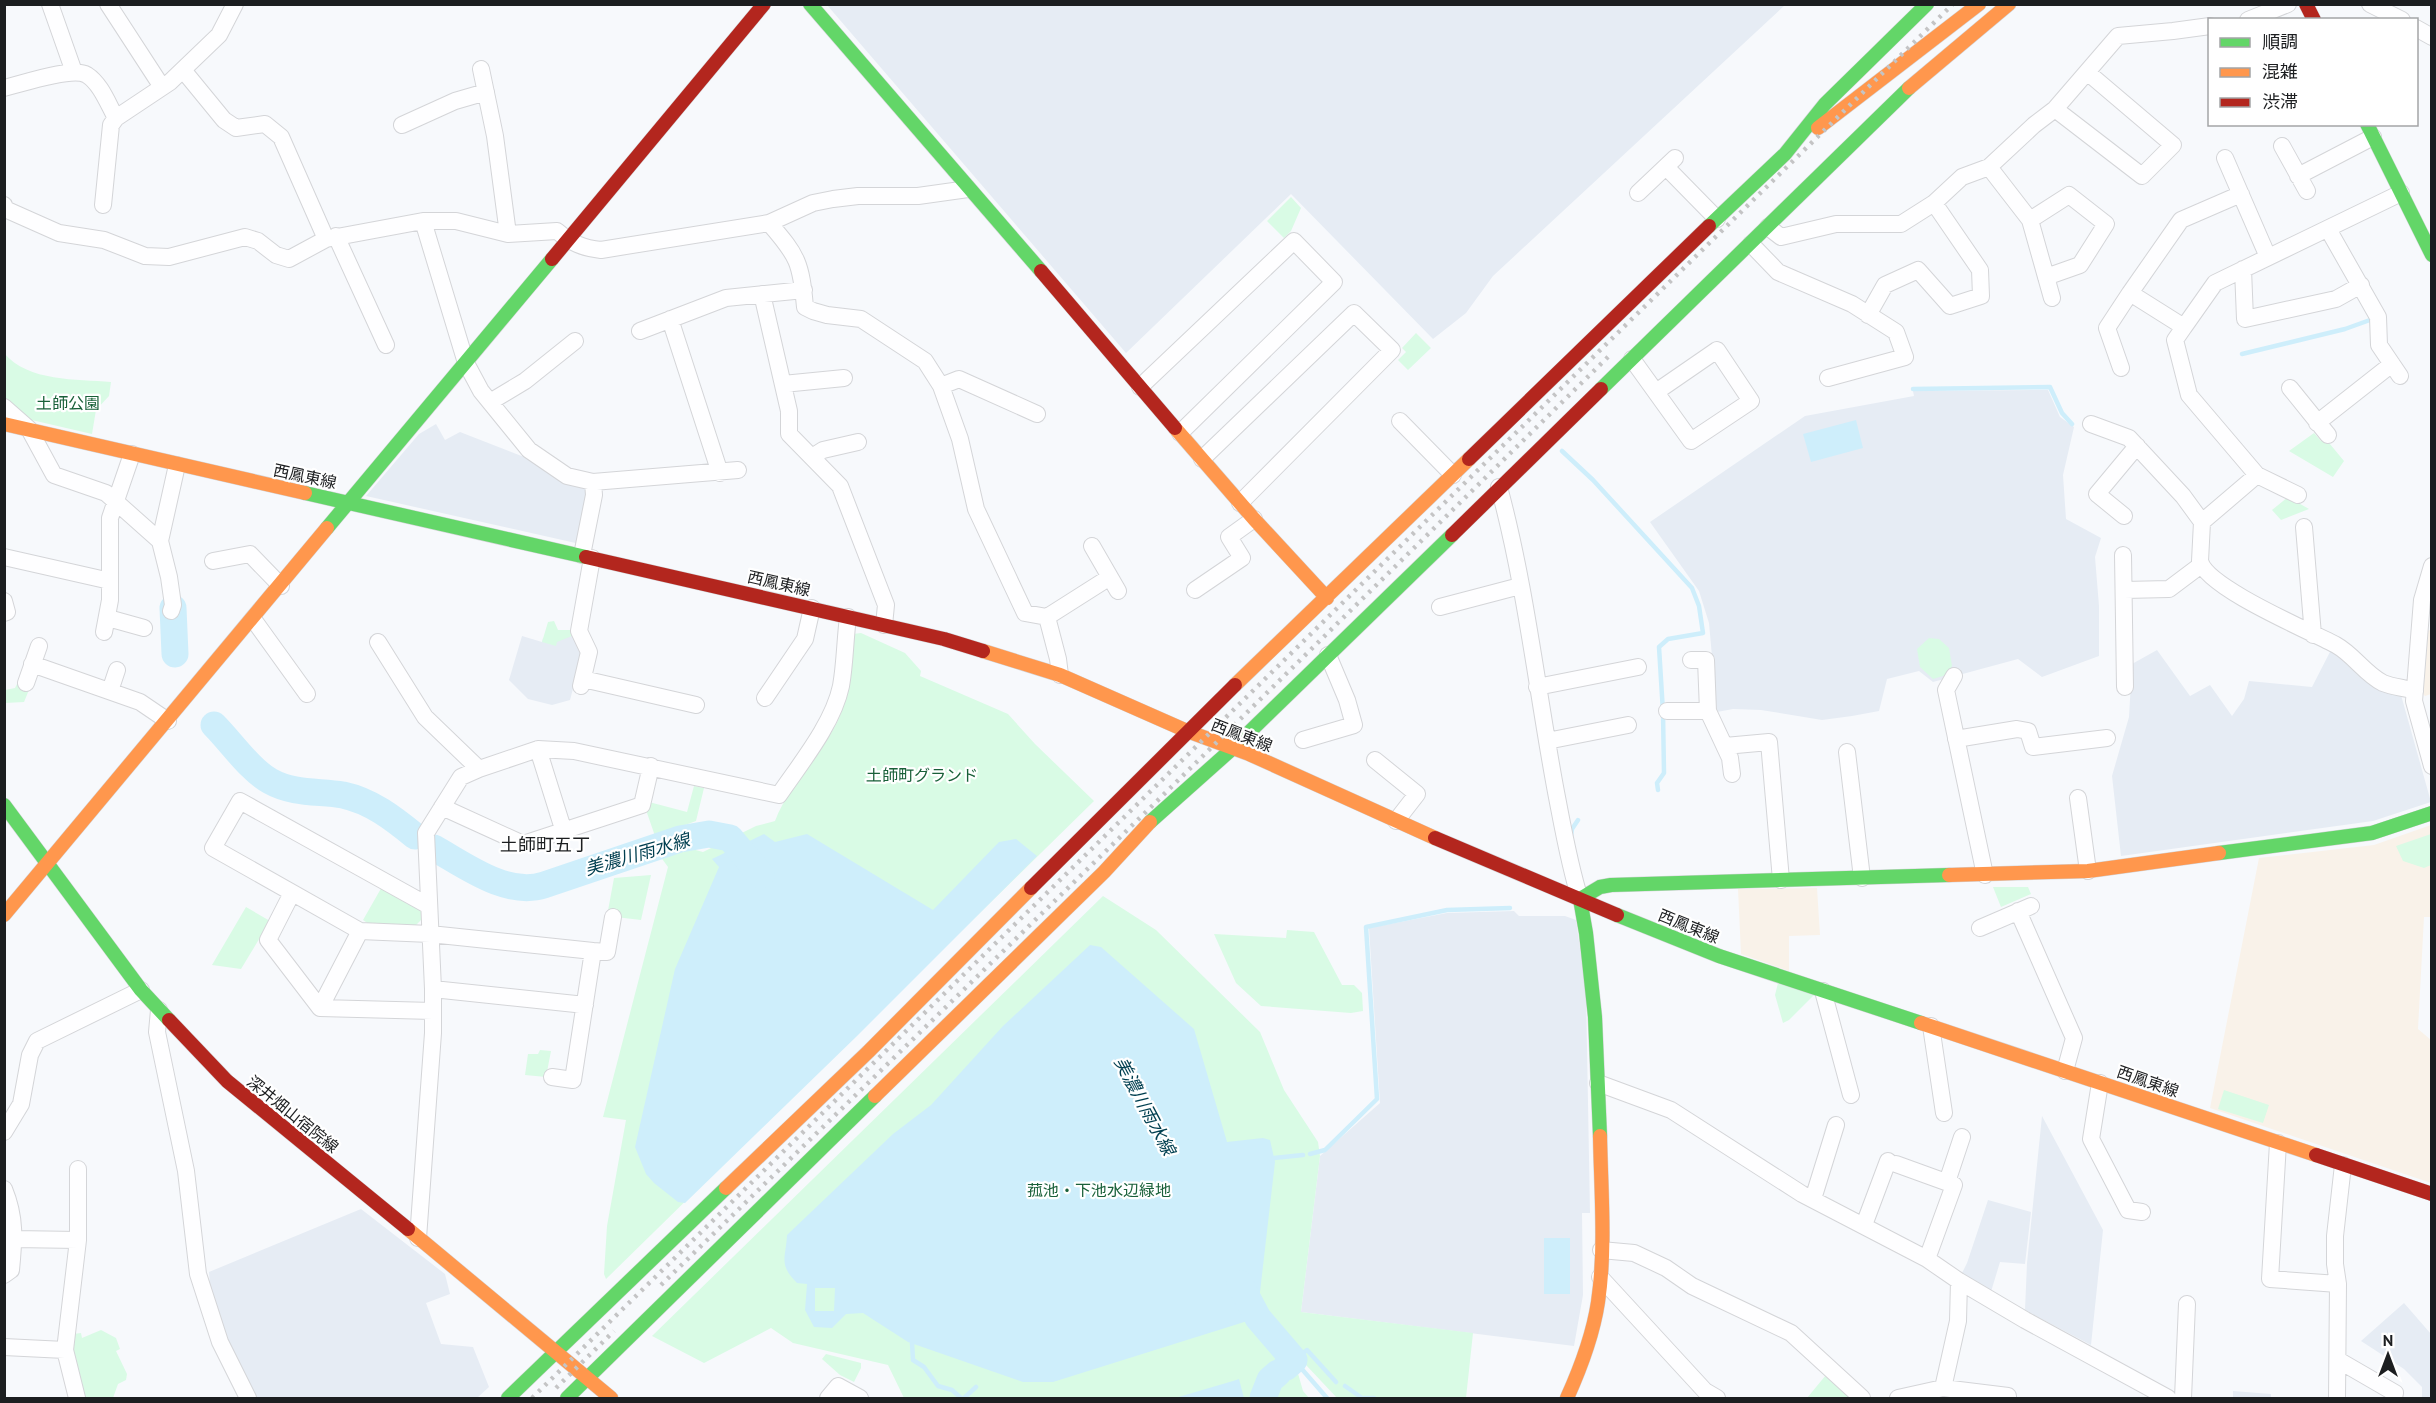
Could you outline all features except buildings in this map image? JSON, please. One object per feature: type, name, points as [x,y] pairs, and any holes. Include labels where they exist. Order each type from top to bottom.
[{"type":"main road","points":[[4,915],[281,586],[764,4]]},
{"type":"main road","points":[[810,4],[1240,503],[1327,598]]},
{"type":"main road","points":[[1785,154],[1825,104],[1927,4]]},
{"type":"main road","points":[[508,1398],[868,1052],[1187,731],[1785,154],[1978,4]]},
{"type":"main road","points":[[567,1398],[1087,888],[1146,826],[1233,748],[1906,91],[2009,4]]},
{"type":"main road","points":[[2306,4],[2313,18]]},
{"type":"main road","points":[[2370,131],[2432,255]]},
{"type":"main road","name":"西鳳東線","points":[[4,424],[944,639],[1060,675],[1187,731],[1233,748],[1396,821],[1719,956],[2432,1194]]},
{"type":"main road","name":"深井畑山宿院線","points":[[4,804],[141,990],[227,1081],[611,1398]]},
{"type":"main road","points":[[1567,1398],[1584,1361],[1598,1302],[1601,1250],[1594,1001],[1580,899],[1600,887],[1611,885],[2088,871],[2372,833],[2432,813]]},
{"type":"street","points":[[50,4],[74,72]]},
{"type":"street","points":[[108,4],[162,87]]},
{"type":"street","points":[[103,205],[111,124],[116,118],[183,70],[219,35],[235,4]]},
{"type":"street","points":[[2252,18],[2288,4]]},
{"type":"street","points":[[2370,4],[2398,18]]},
{"type":"street","points":[[1768,227],[1780,237],[1836,224],[1901,224],[1934,203],[1962,177],[1989,167],[2034,125],[2055,109],[2118,36],[2208,26]]},
{"type":"street","points":[[2418,29],[2432,37]]},
{"type":"street","points":[[481,69],[495,136],[508,234]]},
{"type":"street","points":[[183,70],[224,120],[236,128],[265,124],[281,137],[386,345]]},
{"type":"street","points":[[4,88],[74,72],[86,74],[97,84],[116,118]]},
{"type":"street","points":[[2055,109],[2142,176],[2173,145],[2086,72]]},
{"type":"street","points":[[402,125],[455,101],[486,92]]},
{"type":"street","points":[[2298,176],[2370,131]]},
{"type":"street","points":[[2282,146],[2307,191]]},
{"type":"street","points":[[2225,158],[2268,257]]},
{"type":"street","points":[[1638,193],[1671,162],[1717,219]]},
{"type":"street","points":[[1989,167],[2030,220],[2052,298]]},
{"type":"street","points":[[4,205],[5,209],[47,229],[104,240],[145,256],[169,256],[245,237],[258,241],[276,255],[289,259],[331,238],[423,221],[456,221],[508,234],[557,231],[568,241],[583,248],[601,250],[769,223],[813,203],[833,199],[858,196],[918,195],[968,189]]},
{"type":"street","points":[[2298,495],[2257,475],[2189,395],[2175,340],[2215,283],[2401,193]]},
{"type":"street","points":[[2121,368],[2107,328],[2130,293],[2181,220],[2241,194]]},
{"type":"street","points":[[2030,220],[2069,195],[2106,224],[2080,265],[2046,277]]},
{"type":"street","points":[[1868,315],[1885,285],[1918,270],[1950,306],[1981,296],[1980,270],[1934,203]]},
{"type":"street","points":[[423,221],[466,363],[481,391],[529,450],[567,476],[593,482],[738,470]]},
{"type":"street","points":[[769,223],[794,251],[804,290],[805,307],[820,313],[861,319],[925,362],[941,386],[960,439],[976,509],[1025,613],[1047,617],[1114,584],[1092,546]]},
{"type":"street","points":[[2290,388],[2323,429],[2396,370],[2379,345],[2378,317],[2328,229]]},
{"type":"street","points":[[1140,387],[1294,241],[1334,282],[1180,433]]},
{"type":"street","points":[[1751,244],[1778,272],[1852,304],[1896,332],[1905,357],[1828,378]]},
{"type":"street","points":[[2243,269],[2245,319],[2336,299],[2361,285]]},
{"type":"street","points":[[640,331],[726,298],[804,290]]},
{"type":"street","points":[[2130,293],[2184,327]]},
{"type":"street","points":[[762,294],[789,411],[789,434],[840,486],[886,605],[884,625]]},
{"type":"street","points":[[1202,459],[1354,313],[1392,351],[1240,503]]},
{"type":"street","points":[[670,319],[720,473]]},
{"type":"street","points":[[490,402],[525,381],[576,341]]},
{"type":"street","points":[[1632,359],[1691,441],[1751,400],[1718,351],[1656,392]]},
{"type":"street","points":[[783,384],[844,378]]},
{"type":"street","points":[[941,386],[959,379],[1037,414]]},
{"type":"street","points":[[4,407],[29,429],[54,475],[100,490],[116,501],[160,541]]},
{"type":"street","points":[[1400,421],[1453,475]]},
{"type":"street","points":[[2091,424],[2129,438],[2183,496],[2202,522],[2201,565]]},
{"type":"street","points":[[812,457],[823,450],[858,442]]},
{"type":"street","points":[[2124,516],[2097,494],[2137,446]]},
{"type":"street","points":[[132,454],[110,518],[110,581],[106,625],[144,628]]},
{"type":"street","points":[[171,611],[173,605],[169,577],[160,541],[177,465]]},
{"type":"street","points":[[2202,522],[2257,475]]},
{"type":"street","points":[[593,482],[594,495],[579,631],[589,652],[582,683],[696,705]]},
{"type":"street","points":[[1499,487],[1511,531],[1546,741],[1573,876],[1580,899]]},
{"type":"street","points":[[1195,590],[1242,558],[1229,537],[1254,519]]},
{"type":"street","points":[[2304,527],[2313,635]]},
{"type":"street","points":[[213,561],[250,554],[281,586]]},
{"type":"street","points":[[2123,555],[2125,687]]},
{"type":"street","points":[[4,557],[110,581]]},
{"type":"street","points":[[2124,590],[2169,590],[2201,565]]},
{"type":"street","points":[[2201,565],[2230,589],[2350,653],[2369,673],[2384,683],[2432,706]]},
{"type":"street","points":[[2432,566],[2422,600],[2415,696],[2432,766]]},
{"type":"street","points":[[1440,607],[1520,586]]},
{"type":"street","points":[[4,601],[7,612],[4,613]]},
{"type":"street","points":[[765,698],[805,639],[812,608]]},
{"type":"street","points":[[418,1238],[434,1011],[426,833],[461,777],[538,749],[574,751],[778,795],[807,755],[833,711],[840,687],[848,617]]},
{"type":"street","points":[[1047,617],[1060,675]]},
{"type":"street","points":[[253,619],[307,694]]},
{"type":"street","points":[[378,642],[425,717],[479,769]]},
{"type":"street","points":[[26,683],[39,646]]},
{"type":"street","points":[[1303,740],[1354,725],[1347,700],[1328,655]]},
{"type":"street","points":[[1691,660],[1706,660],[1708,711],[1730,758],[1732,774]]},
{"type":"street","points":[[32,664],[140,702],[168,721]]},
{"type":"street","points":[[1537,687],[1638,667]]},
{"type":"street","points":[[110,691],[117,670]]},
{"type":"street","points":[[1954,676],[1946,690],[1985,875]]},
{"type":"street","points":[[1667,711],[1708,711]]},
{"type":"street","points":[[1546,741],[1628,725]]},
{"type":"street","points":[[1956,739],[2018,729],[2028,731],[2033,747],[2107,738]]},
{"type":"street","points":[[1725,746],[1769,742],[1781,880]]},
{"type":"street","points":[[538,749],[564,832]]},
{"type":"street","points":[[1847,752],[1862,878]]},
{"type":"street","points":[[1375,760],[1417,794],[1396,821]]},
{"type":"street","points":[[442,807],[523,844],[642,806],[651,766]]},
{"type":"street","points":[[2078,798],[2088,871]]},
{"type":"street","points":[[429,906],[240,801],[213,848],[360,931],[430,934],[607,952],[613,916]]},
{"type":"street","points":[[292,893],[268,940],[320,1008]]},
{"type":"street","points":[[1980,928],[2025,908],[2074,1038],[2065,1071]]},
{"type":"street","points":[[320,1008],[360,931]]},
{"type":"street","points":[[552,1077],[573,1080],[593,951]]},
{"type":"street","points":[[434,989],[585,1005]]},
{"type":"street","points":[[4,1132],[21,1104],[30,1055],[37,1041],[141,990]]},
{"type":"street","points":[[1823,991],[1851,1095]]},
{"type":"street","points":[[320,1008],[434,1011]]},
{"type":"street","points":[[159,1011],[157,1032],[186,1171],[198,1274],[220,1342],[248,1398]]},
{"type":"street","points":[[1931,1026],[1944,1113]]},
{"type":"street","points":[[1598,1083],[1671,1110],[1813,1199],[1927,1259],[1959,1281],[2168,1398]]},
{"type":"street","points":[[2100,1083],[2091,1139],[2128,1210],[2142,1212]]},
{"type":"street","points":[[1813,1199],[1836,1125]]},
{"type":"street","points":[[1947,1182],[1962,1137]]},
{"type":"street","points":[[2278,1143],[2270,1279],[2338,1284]]},
{"type":"street","points":[[1864,1225],[1892,1163],[1954,1185],[1927,1259]]},
{"type":"street","points":[[2337,1398],[2338,1284],[2335,1236],[2343,1165]]},
{"type":"street","points":[[77,1398],[65,1350],[78,1240],[78,1169]]},
{"type":"street","points":[[4,1189],[12,1208],[14,1239],[11,1270],[4,1275]]},
{"type":"street","points":[[14,1239],[78,1240]]},
{"type":"street","points":[[1601,1250],[1634,1253],[1666,1268],[1692,1286],[1791,1333],[1862,1398]]},
{"type":"street","points":[[1600,1277],[1705,1391],[1717,1398]]},
{"type":"street","points":[[1943,1388],[1958,1321],[1959,1281]]},
{"type":"street","points":[[2182,1313],[2182,1398]]},
{"type":"street","points":[[4,1347],[65,1350]]},
{"type":"street","points":[[2338,1360],[2395,1393],[2394,1398]]},
{"type":"street","points":[[828,1398],[838,1386],[860,1398]]},
{"type":"street","points":[[1898,1398],[1943,1388],[2008,1396],[2007,1398]]},
{"type":"shaded area","points":[[827,5],[1785,5],[1493,276],[1466,313],[1433,339],[1291,194],[1126,353]]},
{"type":"shaded area","points":[[2048,390],[2060,417],[2074,427],[2063,475],[2066,519],[2101,538],[2095,557],[2099,606],[2099,656],[2042,677],[2018,659],[1933,682],[1919,671],[1887,679],[1879,711],[1852,716],[1822,720],[1761,710],[1733,709],[1717,712],[1709,623],[1699,591],[1650,522],[1805,416],[1914,396],[1913,391]]},
{"type":"shaded area","points":[[436,424],[445,440],[460,432],[537,462],[589,487],[580,544],[366,496],[419,434]]},
{"type":"shaded area","points":[[2431,630],[2431,694],[2425,696],[2423,694],[2426,631]]},
{"type":"shaded area","points":[[522,636],[542,642],[543,638],[572,636],[583,651],[570,700],[552,705],[528,699],[509,680]]},
{"type":"shaded area","points":[[2332,648],[2401,695],[2431,802],[2373,821],[2121,856],[2112,776],[2129,717],[2132,664],[2157,650],[2190,696],[2210,685],[2232,716],[2244,699],[2249,681],[2312,687]]},
{"type":"shaded area","points":[[2431,825],[2431,917],[2424,917],[2418,1029],[2431,1040],[2431,1183],[2210,1108],[2259,858],[2374,845]]},
{"type":"shaded area","points":[[1817,888],[1820,935],[1789,936],[1789,971],[1741,954],[1738,889]]},
{"type":"shaded area","points":[[1514,911],[1519,916],[1565,916],[1576,920],[1586,992],[1590,1213],[1582,1213],[1583,1295],[1574,1346],[1301,1312],[1320,1156],[1380,1103],[1369,928],[1447,913]]},
{"type":"shaded area","points":[[2042,1116],[2103,1230],[2091,1345],[2025,1310],[2027,1263]]},
{"type":"shaded area","points":[[1988,1200],[2031,1212],[2025,1264],[2000,1262],[1990,1295],[1961,1275]]},
{"type":"shaded area","points":[[361,1209],[445,1274],[450,1294],[426,1303],[441,1344],[473,1347],[489,1387],[477,1398],[257,1398],[224,1332],[210,1286],[209,1272]]},
{"type":"shaded area","points":[[2404,1303],[2431,1334],[2431,1398],[2422,1398],[2422,1387],[2404,1369],[2361,1341]]},
{"type":"shaded area","points":[[2233,1391],[2271,1394],[2271,1398],[2233,1398]]},
{"type":"green space","points":[[1291,197],[1301,208],[1291,231],[1284,238],[1267,221]]},
{"type":"green space","points":[[1416,333],[1431,348],[1408,370],[1398,360],[1406,352],[1402,348]]},
{"type":"green space","name":"土師公園","points":[[4,353],[14,362],[39,374],[111,382],[109,396],[96,410],[92,434],[23,418],[5,402]]},
{"type":"green space","points":[[2314,433],[2321,441],[2325,438],[2344,461],[2333,477],[2289,451]]},
{"type":"green space","points":[[2288,497],[2309,509],[2281,520],[2272,510]]},
{"type":"green space","points":[[554,621],[558,630],[571,630],[572,636],[557,642],[556,646],[542,642],[548,622]]},
{"type":"green space","name":"土師町グランド","points":[[861,633],[905,653],[921,671],[920,676],[1008,714],[1035,744],[1094,801],[606,1279],[604,1274],[607,1226],[626,1120],[603,1117],[668,867],[660,856],[692,849],[703,852],[756,826],[775,821],[787,796],[827,740],[840,717],[849,682],[853,634]]},
{"type":"green space","points":[[1929,638],[1939,639],[1949,648],[1952,666],[1946,675],[1933,679],[1920,667],[1917,649]]},
{"type":"green space","points":[[19,680],[31,685],[24,702],[5,703],[5,690],[15,688]]},
{"type":"green space","points":[[694,786],[704,788],[696,821],[655,836],[646,810],[649,802],[687,812]]},
{"type":"green space","points":[[2431,834],[2431,865],[2424,868],[2403,861],[2396,846]]},
{"type":"green space","points":[[651,875],[641,920],[607,916],[614,878]]},
{"type":"green space","points":[[383,885],[421,906],[421,920],[416,925],[372,926],[363,920]]},
{"type":"green space","points":[[1993,887],[2028,887],[2031,894],[2001,907]]},
{"type":"green space","name":"菰池・下池水辺緑地","points":[[1103,896],[1156,930],[1260,1032],[1284,1090],[1318,1142],[1320,1156],[1301,1312],[1473,1333],[1466,1398],[1337,1398],[1291,1349],[1303,1391],[1309,1398],[904,1398],[888,1365],[793,1343],[771,1328],[704,1363],[652,1336]]},
{"type":"green space","points":[[246,907],[270,921],[241,969],[212,965]]},
{"type":"green space","points":[[1287,930],[1314,932],[1342,985],[1354,985],[1362,993],[1363,1011],[1351,1013],[1261,1006],[1236,983],[1214,934],[1286,938]]},
{"type":"green space","points":[[1778,983],[1814,995],[1783,1023],[1775,995]]},
{"type":"green space","points":[[540,1050],[551,1051],[546,1077],[525,1075],[528,1054],[538,1054]]},
{"type":"green space","points":[[2224,1090],[2269,1105],[2263,1123],[2218,1109]]},
{"type":"green space","points":[[101,1330],[116,1338],[120,1349],[116,1351],[127,1374],[126,1380],[118,1384],[113,1398],[84,1398],[71,1354],[73,1334],[81,1333],[82,1338]]},
{"type":"green space","points":[[826,1354],[861,1363],[854,1382],[840,1375],[822,1359]]},
{"type":"green space","points":[[1826,1375],[1852,1398],[1807,1398]]},
{"type":"water","points":[[1856,420],[1863,448],[1811,462],[1803,434]]},
{"type":"water","points":[[764,834],[775,842],[807,834],[933,910],[999,842],[1016,839],[1037,856],[857,1036],[685,1203],[678,1202],[646,1174],[635,1147],[675,969],[719,867],[712,859]]},
{"type":"water","name":"菰池・下池水辺緑地","points":[[1090,945],[1101,947],[1194,1029],[1227,1142],[1263,1138],[1270,1140],[1275,1162],[1257,1318],[1053,1382],[1023,1382],[908,1342],[863,1313],[846,1314],[832,1328],[814,1327],[805,1310],[807,1284],[797,1283],[785,1266],[787,1235],[893,1134],[931,1105],[1003,1026]],"holes":[[[815,1288],[835,1288],[834,1311],[815,1311]]]},
{"type":"water","points":[[1544,1238],[1570,1238],[1570,1294],[1544,1294]]},
{"type":"water","points":[[1239,1379],[1244,1398],[1175,1398],[1233,1381]]},
{"type":"waterway","points":[[2242,354],[2345,329],[2370,320]]},
{"type":"waterway","points":[[1913,389],[2050,387],[2062,413],[2072,424]]},
{"type":"waterway","points":[[1562,451],[1593,480],[1692,588],[1699,606],[1703,633],[1668,639],[1659,647],[1664,773],[1657,783],[1658,790]]},
{"type":"waterway","name":"美濃川雨水線","points":[[173,608],[175,654]]},
{"type":"waterway","name":"美濃川雨水線","points":[[214,725],[248,763],[270,781],[288,788],[343,795],[363,801],[390,817],[415,836]]},
{"type":"waterway","points":[[1571,836],[1572,829],[1578,820]]},
{"type":"waterway","name":"美濃川雨水線","points":[[434,848],[487,878],[516,887],[530,888],[680,839],[709,834],[730,838],[761,875]]},
{"type":"waterway","points":[[1310,1154],[1325,1150],[1377,1099],[1366,927],[1447,910],[1510,908]]},
{"type":"waterway","points":[[1274,1158],[1303,1155]]},
{"type":"waterway","name":"美濃川雨水線","points":[[1240,1284],[1258,1318],[1294,1360],[1286,1367]]},
{"type":"waterway","points":[[912,1343],[913,1360],[924,1367],[938,1386],[952,1390],[961,1398]]},
{"type":"waterway","points":[[1327,1398],[1294,1360],[1307,1350],[1336,1382]]},
{"type":"waterway","name":"美濃川雨水線","points":[[1263,1398],[1270,1380],[1278,1373]]},
{"type":"waterway","points":[[1345,1386],[1362,1398]]},
{"type":"waterway","points":[[964,1398],[976,1387]]},
{"type":"waterway","points":[[1364,1398],[1374,1398]]},
{"type":"railway","points":[[532,1398],[1953,4]]},
{"type":"railway","points":[[661,1285],[1612,353]]},
{"type":"railway","points":[[556,1388],[614,1331]]},
{"type":"traffic: fast","points":[[810,4],[1041,271]]},
{"type":"traffic: fast","points":[[1709,226],[1785,154],[1825,104],[1927,4]]},
{"type":"traffic: fast","points":[[1601,389],[1909,88]]},
{"type":"traffic: fast","points":[[2368,126],[2432,255]]},
{"type":"traffic: fast","points":[[327,528],[552,259]]},
{"type":"traffic: fast","points":[[305,493],[586,557]]},
{"type":"traffic: fast","points":[[1150,822],[1233,748],[1452,535]]},
{"type":"traffic: fast","points":[[4,805],[141,990],[169,1020]]},
{"type":"traffic: fast","points":[[2219,853],[2372,833],[2432,813]]},
{"type":"traffic: fast","points":[[1600,1136],[1595,1017],[1580,899],[1600,887],[1611,885],[1949,875]]},
{"type":"traffic: fast","points":[[1617,915],[1719,956],[1921,1023]]},
{"type":"traffic: fast","points":[[567,1398],[875,1096]]},
{"type":"traffic: fast","points":[[508,1398],[726,1188]]},
{"type":"traffic: slow","points":[[1818,128],[1979,4]]},
{"type":"traffic: slow","points":[[1909,88],[2009,4]]},
{"type":"traffic: slow","points":[[4,424],[305,493]]},
{"type":"traffic: slow","points":[[1175,428],[1327,598]]},
{"type":"traffic: slow","points":[[1235,685],[1469,459]]},
{"type":"traffic: slow","points":[[4,915],[327,528]]},
{"type":"traffic: slow","points":[[983,651],[1060,675],[1187,731],[1249,754],[1435,838]]},
{"type":"traffic: slow","points":[[875,1096],[1104,872],[1150,822]]},
{"type":"traffic: slow","points":[[1949,875],[2088,871],[2219,853]]},
{"type":"traffic: slow","points":[[726,1188],[868,1052],[1031,888]]},
{"type":"traffic: slow","points":[[1921,1023],[2316,1155]]},
{"type":"traffic: slow","points":[[1567,1398],[1586,1351],[1598,1302],[1602,1240],[1600,1136]]},
{"type":"traffic: slow","points":[[408,1229],[611,1398]]},
{"type":"traffic: jam","points":[[552,259],[764,4]]},
{"type":"traffic: jam","points":[[2306,4],[2313,18]]},
{"type":"traffic: jam","points":[[1469,459],[1709,226]]},
{"type":"traffic: jam","points":[[1041,271],[1175,428]]},
{"type":"traffic: jam","points":[[1452,535],[1601,389]]},
{"type":"traffic: jam","points":[[586,557],[944,639],[983,651]]},
{"type":"traffic: jam","points":[[1031,888],[1235,685]]},
{"type":"traffic: jam","points":[[1435,838],[1617,915]]},
{"type":"traffic: jam","points":[[169,1020],[227,1081],[408,1229]]},
{"type":"traffic: jam","points":[[2316,1155],[2432,1194]]},
{"type":"district","name":"土師町五丁","points":[[545,844]]}]
